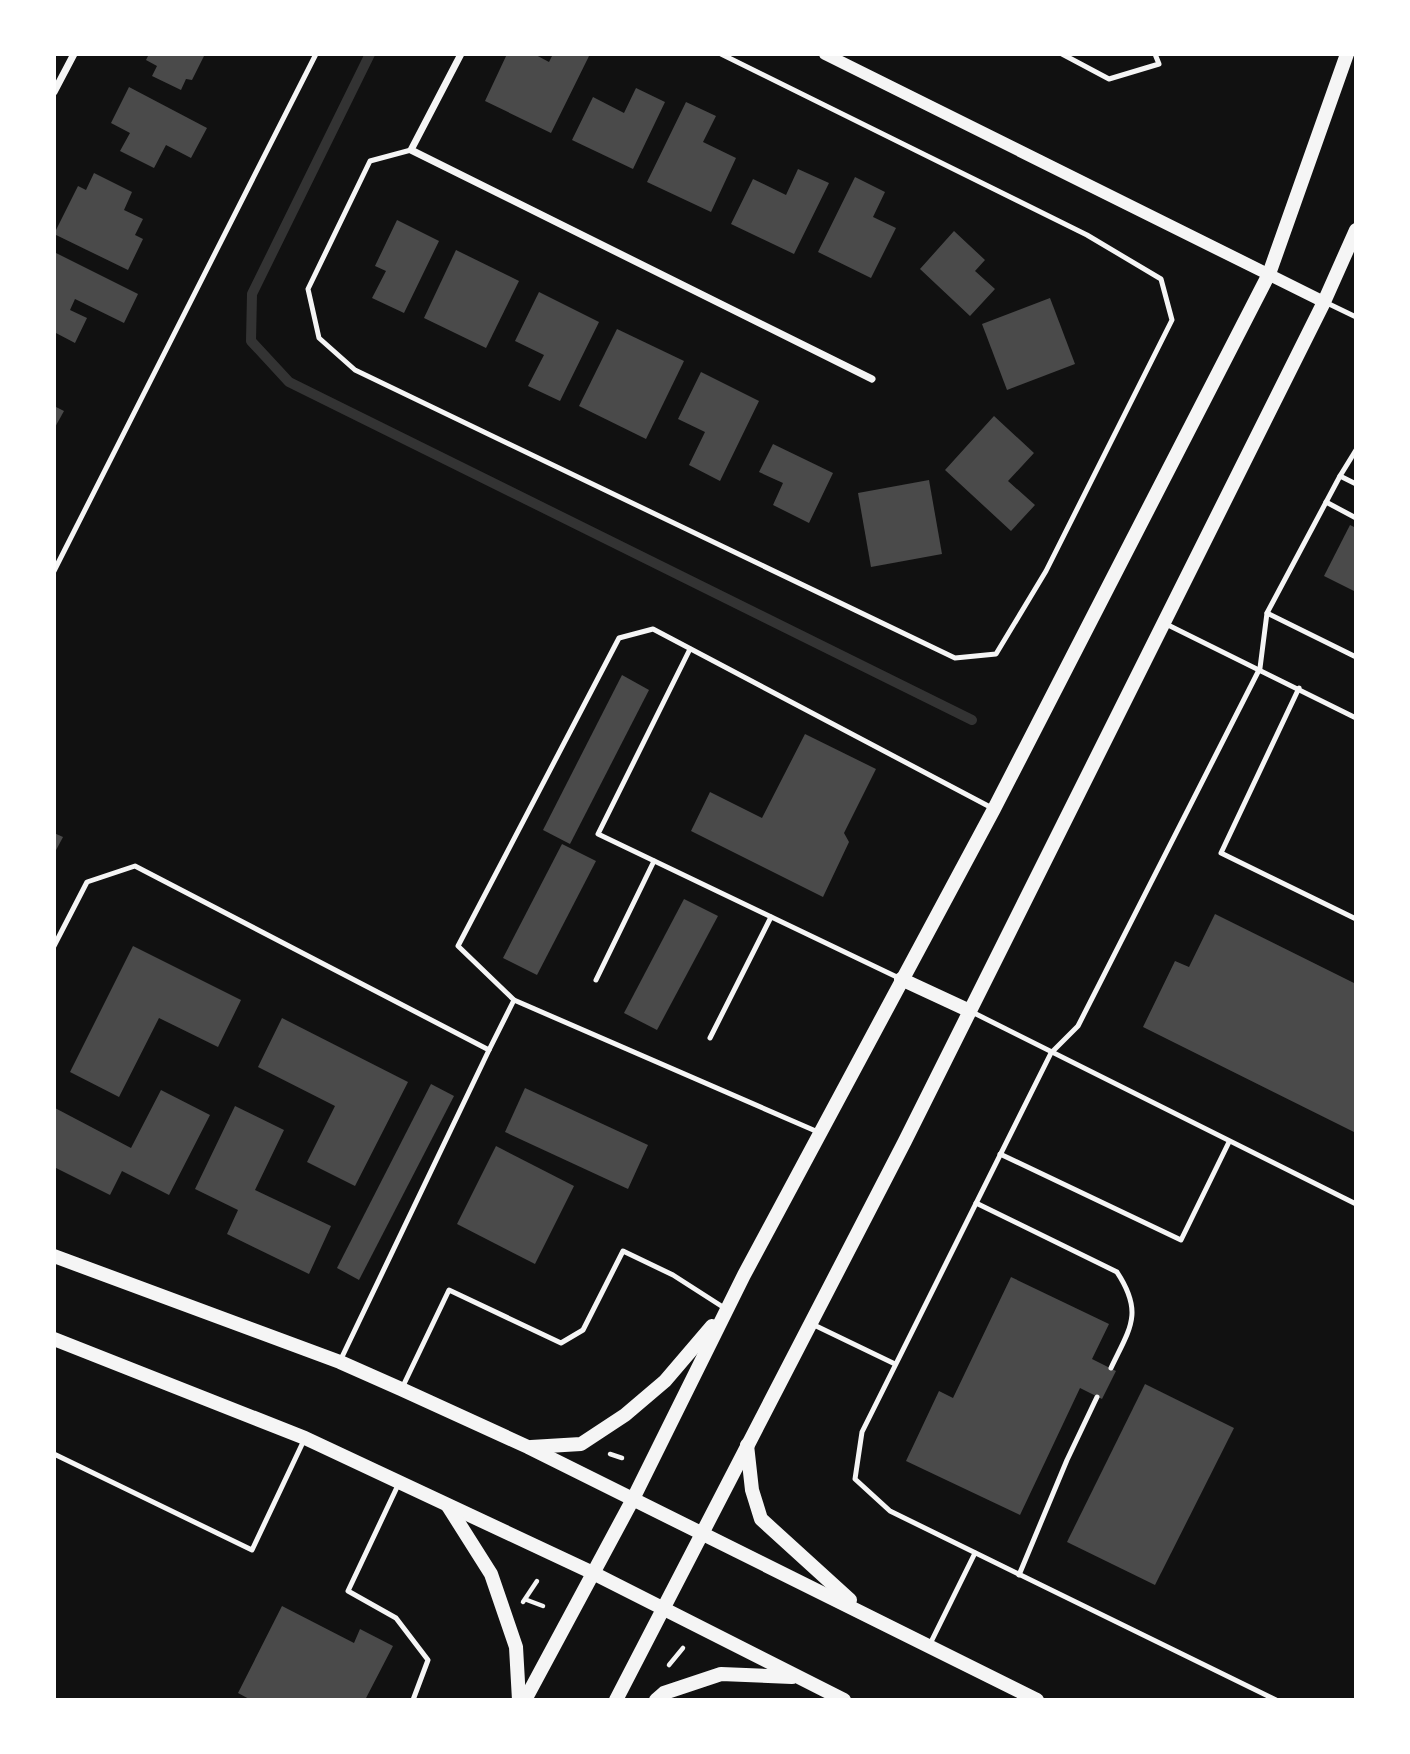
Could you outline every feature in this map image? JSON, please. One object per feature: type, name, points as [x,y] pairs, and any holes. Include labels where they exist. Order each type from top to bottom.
[{"type":"main road","points":[[525,1700],[591,1572],[633,1499],[726,1308],[994,809],[1269,274],[1347,54]]},
{"type":"main road","points":[[616,1700],[970,1011],[1324,302],[1356,230]]},
{"type":"main road","points":[[901,979],[970,1011]]},
{"type":"main road","points":[[54,1256],[340,1362],[401,1389],[528,1447],[1037,1700]]},
{"type":"main road","points":[[528,1447],[581,1444],[625,1415],[665,1381],[726,1308]]},
{"type":"main road","points":[[54,1339],[305,1438],[662,1606],[844,1700]]},
{"type":"main road","points":[[747,1443],[752,1490],[761,1519],[863,1612]]},
{"type":"main road","points":[[447,1504],[491,1574],[516,1647],[519,1700]]},
{"type":"main road","points":[[656,1700],[664,1693],[721,1674],[799,1678]]},
{"type":"street","points":[[54,92],[74,54]]},
{"type":"street","points":[[461,54],[411,150],[872,379]]},
{"type":"street","points":[[825,54],[1324,302]]},
{"type":"lane","points":[[54,571],[316,54]]},
{"type":"lane","points":[[411,150],[370,161],[308,289],[319,338],[355,370],[955,658],[996,654],[1046,571],[1172,320],[1161,279],[1087,235],[721,54]]},
{"type":"lane","points":[[1062,54],[1110,79],[1159,64],[1155,54]]},
{"type":"lane","points":[[1324,302],[1356,317]]},
{"type":"lane","points":[[1276,1700],[890,1511],[855,1479],[862,1432],[895,1364],[1051,1053],[1079,1026],[1260,668],[1267,613],[1356,450]]},
{"type":"lane","points":[[1340,476],[1356,484]]},
{"type":"lane","points":[[1326,502],[1356,518]]},
{"type":"lane","points":[[1267,613],[1356,657]]},
{"type":"lane","points":[[1164,623],[1260,668],[1356,718]]},
{"type":"lane","points":[[821,1133],[514,1000],[458,946],[619,638],[653,629],[994,809]]},
{"type":"lane","points":[[690,649],[598,834],[901,979]]},
{"type":"lane","points":[[1299,688],[1221,853],[1356,919]]},
{"type":"lane","points":[[596,980],[654,861]]},
{"type":"lane","points":[[54,946],[87,882],[135,866],[489,1050]]},
{"type":"lane","points":[[710,1038],[771,917]]},
{"type":"lane","points":[[340,1362],[514,1000]]},
{"type":"lane","points":[[970,1011],[1356,1204]]},
{"type":"lane","points":[[1000,1154],[1181,1240],[1230,1142]]},
{"type":"lane","points":[[976,1203],[1116,1272],[1128,1289],[1133,1322],[1111,1368]]},
{"type":"lane","points":[[401,1389],[449,1290],[561,1343],[583,1329],[623,1251],[673,1275],[726,1308]]},
{"type":"lane","points":[[809,1322],[895,1364]]},
{"type":"lane","points":[[1019,1575],[1067,1460],[1097,1397]]},
{"type":"lane","points":[[54,1454],[252,1550],[305,1438]]},
{"type":"lane","points":[[399,1482],[348,1591],[396,1618],[428,1660],[413,1700]]},
{"type":"lane","points":[[929,1647],[975,1553]]},
{"type":"path","points":[[605,1463],[611,1453],[622,1458]]},
{"type":"path","points":[[514,1608],[527,1600],[537,1581]]},
{"type":"path","points":[[527,1600],[543,1606]]},
{"type":"path","points":[[661,1661],[670,1665],[683,1648]]},
{"type":"building","points":[[149,54],[205,54],[192,80],[186,79],[181,90],[152,76],[157,66],[146,60]]},
{"type":"building","points":[[507,54],[534,54],[549,62],[553,54],[590,54],[551,133],[485,101]]},
{"type":"building","points":[[129,87],[207,128],[191,158],[166,145],[154,168],[120,151],[130,133],[111,123]]},
{"type":"building","points":[[636,88],[665,102],[633,169],[572,140],[593,97],[624,113]]},
{"type":"building","points":[[686,102],[716,116],[703,142],[736,158],[711,212],[647,182]]},
{"type":"building","points":[[798,169],[829,183],[794,254],[731,224],[753,179],[786,195]]},
{"type":"building","points":[[94,173],[132,192],[124,210],[143,219],[135,235],[143,239],[128,270],[54,234],[78,186],[86,190]]},
{"type":"building","points":[[855,177],[885,192],[873,217],[896,228],[871,278],[818,252]]},
{"type":"building","points":[[397,220],[439,241],[404,313],[372,298],[386,271],[375,266]]},
{"type":"building","points":[[954,231],[985,260],[975,271],[995,289],[970,316],[920,269]]},
{"type":"building","points":[[456,250],[519,281],[486,348],[424,318]]},
{"type":"building","points":[[54,252],[138,294],[124,323],[75,299],[70,310],[87,318],[75,343],[54,332]]},
{"type":"building","points":[[539,292],[599,322],[560,401],[528,386],[544,355],[515,341]]},
{"type":"building","points":[[1050,298],[1075,364],[1007,390],[982,324]]},
{"type":"building","points":[[617,329],[684,361],[646,439],[579,406]]},
{"type":"building","points":[[701,372],[759,401],[720,481],[689,465],[705,432],[678,419]]},
{"type":"building","points":[[54,406],[64,411],[54,429]]},
{"type":"building","points":[[994,416],[1034,453],[1008,481],[1035,505],[1011,531],[945,470]]},
{"type":"building","points":[[773,444],[833,473],[809,523],[773,505],[783,483],[759,472]]},
{"type":"building","points":[[929,480],[942,554],[871,567],[858,493]]},
{"type":"building","points":[[1350,525],[1356,528],[1356,592],[1324,576]]},
{"type":"building","points":[[622,675],[649,690],[570,844],[543,830]]},
{"type":"building","points":[[805,734],[876,769],[844,833],[849,842],[823,897],[691,831],[710,792],[762,818]]},
{"type":"building","points":[[54,833],[63,837],[54,854]]},
{"type":"building","points":[[562,844],[596,861],[537,975],[503,958]]},
{"type":"building","points":[[684,899],[718,916],[657,1030],[624,1013]]},
{"type":"building","points":[[1215,914],[1356,984],[1356,1133],[1143,1027],[1175,961],[1189,967]]},
{"type":"building","points":[[133,946],[241,1000],[218,1047],[159,1018],[119,1097],[70,1072]]},
{"type":"building","points":[[282,1018],[408,1082],[355,1186],[307,1162],[335,1106],[258,1067]]},
{"type":"building","points":[[431,1084],[454,1096],[359,1280],[337,1268]]},
{"type":"building","points":[[525,1088],[648,1145],[628,1189],[505,1132]]},
{"type":"building","points":[[161,1090],[210,1115],[169,1195],[122,1171],[110,1195],[54,1167],[55,1108],[131,1148]]},
{"type":"building","points":[[235,1106],[284,1130],[255,1190],[331,1226],[309,1274],[227,1234],[238,1210],[195,1189]]},
{"type":"building","points":[[496,1146],[574,1186],[535,1264],[457,1224]]},
{"type":"building","points":[[1011,1277],[1109,1324],[1092,1359],[1116,1371],[1102,1399],[1080,1388],[1020,1515],[906,1461],[939,1391],[953,1398]]},
{"type":"building","points":[[1145,1384],[1234,1428],[1155,1585],[1067,1542]]},
{"type":"building","points":[[282,1606],[354,1643],[360,1629],[393,1646],[365,1700],[251,1700],[238,1693]]},
{"type":"waterway","points":[[370,54],[252,294],[251,341],[289,382],[972,720]]}]
